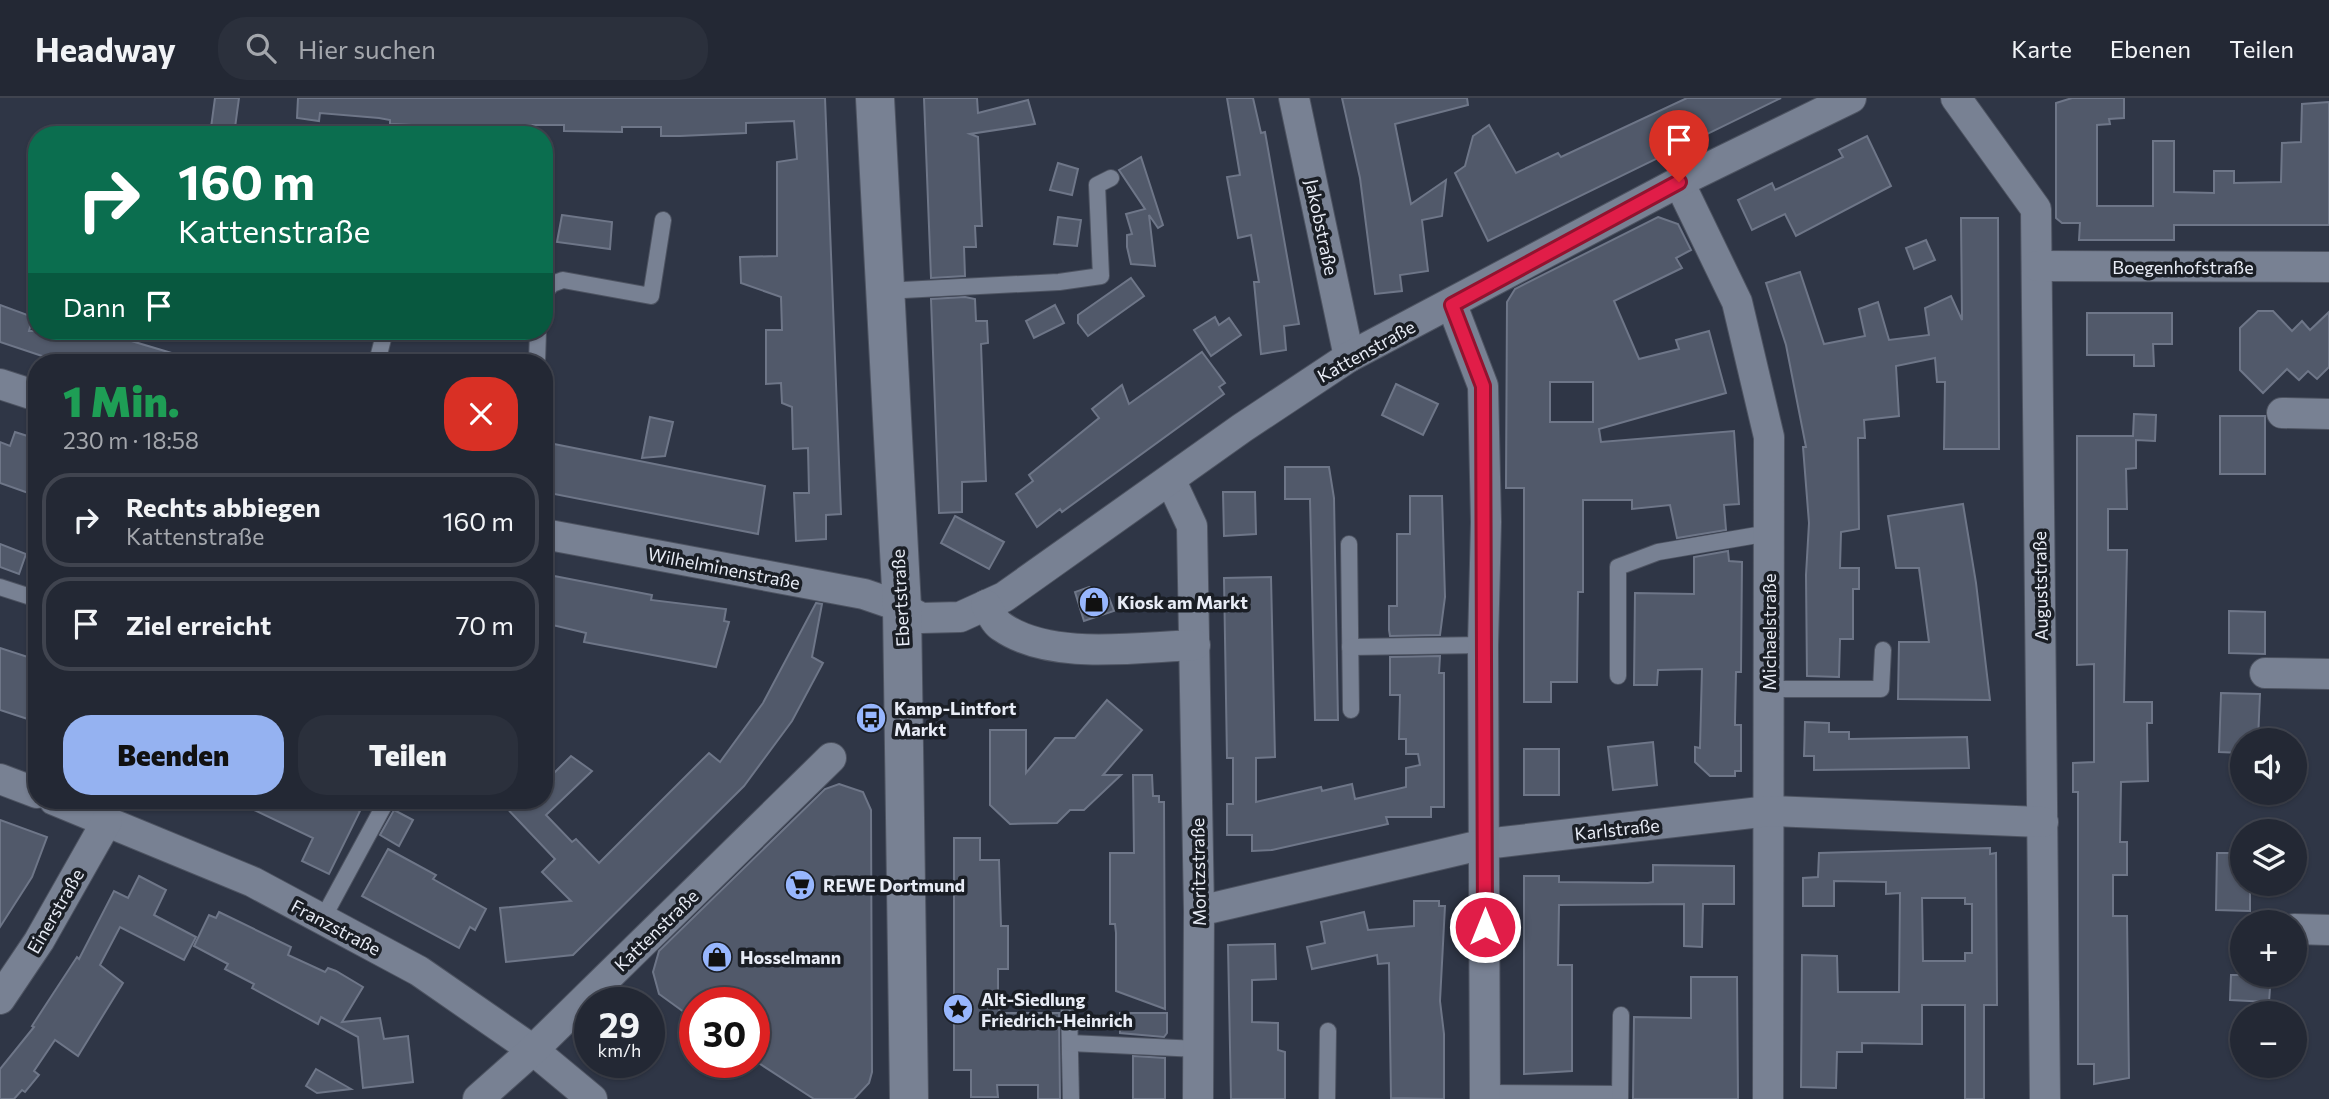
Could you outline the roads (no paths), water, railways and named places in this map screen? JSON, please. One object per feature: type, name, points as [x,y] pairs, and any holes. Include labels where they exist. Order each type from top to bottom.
[{"type":"street","name":"Ebertstraße","points":[[875,98],[902,607],[909,1099]]},
{"type":"street","name":"Jakobstraße","points":[[1294,98],[1349,357]]},
{"type":"street","name":"Kattenstraße","points":[[902,607],[921,618],[960,617],[1004,597],[1171,481],[1242,428],[1349,357],[1452,305],[1679,182],[1851,98]]},
{"type":"street","name":"Auguststraße","points":[[1956,98],[2036,209],[2045,1099]]},
{"type":"street","name":"Michaelstraße","points":[[1679,182],[1737,302],[1769,437],[1768,1099]]},
{"type":"street","name":"Boegenhofstraße","points":[[2037,266],[2329,267]]},
{"type":"street","points":[[1452,305],[1483,386],[1486,522],[1483,645],[1485,1096]]},
{"type":"street","points":[[0,384],[28,393]]},
{"type":"street","points":[[2282,413],[2329,414]]},
{"type":"street","name":"Moritzstraße","points":[[1171,481],[1192,526],[1199,911],[1198,1099]]},
{"type":"street","name":"Wilhelminenstraße","points":[[553,536],[864,594],[902,607]]},
{"type":"street","points":[[986,605],[999,626],[1025,640],[1067,648],[1195,645]]},
{"type":"street","points":[[2265,673],[2329,674]]},
{"type":"street","name":"Kattenstraße","points":[[478,1099],[533,1050],[831,758]]},
{"type":"street","points":[[0,779],[28,790]]},
{"type":"street","name":"Franzstraße","points":[[77,809],[253,882],[419,971],[533,1050],[592,1099]]},
{"type":"street","name":"Karlstraße","points":[[1199,911],[1485,844],[1769,811],[2043,822]]},
{"type":"street","name":"Einerstraße","points":[[0,999],[39,941],[107,821]]},
{"type":"street","points":[[2307,929],[2329,930]]},
{"type":"lane","points":[[884,291],[1059,282],[1101,276],[1097,184],[1111,178]]},
{"type":"lane","points":[[553,284],[563,280],[651,296],[663,220]]},
{"type":"lane","points":[[1618,676],[1618,567],[1658,552],[1769,533]]},
{"type":"lane","points":[[1349,544],[1351,710]]},
{"type":"lane","points":[[0,587],[28,595]]},
{"type":"lane","points":[[1350,647],[1483,645]]},
{"type":"lane","points":[[1769,689],[1881,689],[1883,650]]},
{"type":"lane","points":[[322,920],[382,809]]},
{"type":"lane","points":[[1069,1008],[1071,1099]]},
{"type":"lane","points":[[1485,1096],[1620,1096],[1621,1015]]},
{"type":"lane","points":[[1327,1099],[1328,1031]]},
{"type":"lane","points":[[1070,1043],[1198,1049]]},
{"type":"place","name":"Kiosk am Markt","points":[[1094,602]]},
{"type":"place","name":"Kamp-Lintfort Markt","points":[[871,718]]},
{"type":"place","name":"REWE Dortmund","points":[[800,885]]},
{"type":"place","name":"Hosselmann","points":[[717,957]]},
{"type":"place","name":"Alt-Siedlung Friedrich-Heinrich","points":[[958,1009]]}]
